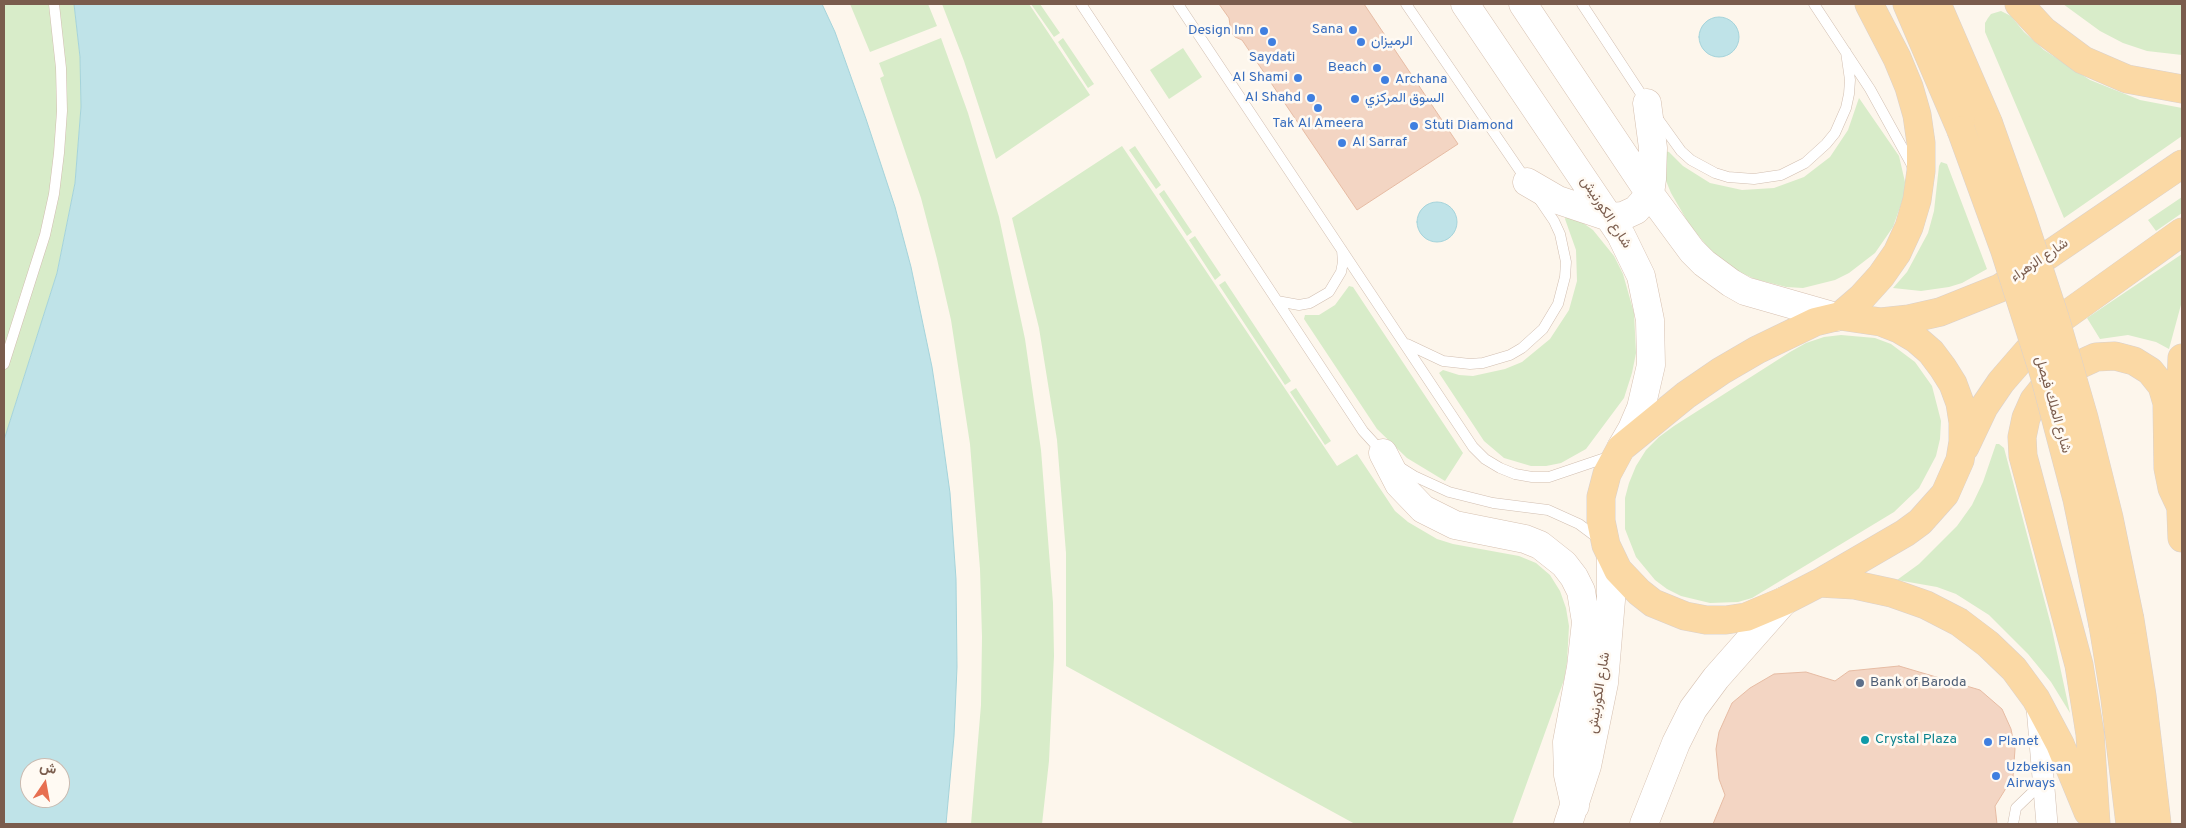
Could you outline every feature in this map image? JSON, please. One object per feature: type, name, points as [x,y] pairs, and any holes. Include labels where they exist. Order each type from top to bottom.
[{"type":"main road","name":"شارع الكورنيش","points":[[1465,4],[1609,217],[1638,269],[1647,298],[1650,320],[1651,365],[1647,387],[1632,429],[1619,450]]},
{"type":"main road","points":[[1524,4],[1650,194],[1692,251],[1710,269],[1731,283],[1761,297],[1838,316],[1881,322],[1916,339],[1931,352],[1953,384],[1960,403],[1963,422],[1963,442],[1960,460]]},
{"type":"main road","points":[[1869,4],[1897,58],[1916,115],[1921,143],[1920,180],[1917,200],[1909,227],[1897,253],[1862,298],[1838,316],[1815,322],[1757,350],[1721,371],[1686,395],[1619,450],[1607,474],[1601,497],[1601,521],[1609,551],[1618,570],[1639,592],[1661,607],[1686,616],[1706,620],[1740,618],[1784,601],[1819,583],[1920,522],[1945,494],[1970,433],[1990,398],[2019,358],[2062,318],[2182,232]]},
{"type":"main road","name":"شارع الملك فيصل","points":[[1906,4],[1961,130],[2005,251],[2044,374],[2077,499],[2103,626],[2115,699],[2130,824]]},
{"type":"main road","name":"شارع الملك فيصل","points":[[1937,4],[1988,122],[2026,228],[2071,372],[2109,518],[2130,620],[2142,696],[2157,824]]},
{"type":"main road","points":[[2019,4],[2044,31],[2083,60],[2127,79],[2182,90]]},
{"type":"main road","points":[[1527,182],[1558,200],[1609,217],[1630,214],[1641,206],[1650,194],[1653,148],[1647,103]]},
{"type":"main road","name":"شارع الزهراء","points":[[1881,322],[1909,319],[1940,312],[2000,288],[2182,164]]},
{"type":"main road","points":[[2096,824],[2090,734],[2079,665],[2023,456],[2022,437],[2026,418],[2034,400],[2046,385],[2061,373],[2096,357],[2115,356],[2134,361],[2150,371],[2162,386],[2167,403],[2168,468],[2172,488],[2180,506]]},
{"type":"main road","points":[[2182,358],[2180,390],[2180,506],[2182,538]]},
{"type":"main road","points":[[1383,453],[1399,484],[1423,509],[1454,525],[1525,539],[1540,545],[1564,564],[1574,577],[1581,591],[1586,622],[1581,667],[1567,742],[1572,815]]},
{"type":"main road","name":"شارع الكورنيش","points":[[1572,815],[1587,766],[1604,684],[1611,600],[1609,551]]},
{"type":"main road","points":[[1819,583],[1856,585],[1892,593],[1926,605],[1958,622],[1988,644],[2014,669],[2036,699],[2064,752],[2092,824]]},
{"type":"main road","points":[[1644,824],[1676,743],[1693,709],[1716,678],[1784,601]]},
{"type":"street","points":[[2036,699],[2046,824]]},
{"type":"lane","points":[[4,364],[42,243],[54,194],[62,102],[61,68],[54,4]]},
{"type":"lane","points":[[1081,4],[1363,430],[1383,453],[1406,471],[1431,485],[1471,498],[1548,510],[1579,524],[1609,551]]},
{"type":"lane","points":[[1178,4],[1473,447],[1485,459],[1515,474],[1550,477],[1602,460],[1619,450]]},
{"type":"lane","points":[[1405,343],[1442,361],[1470,364],[1483,363],[1510,355],[1527,344],[1543,329],[1558,304],[1565,277],[1566,262],[1560,234],[1554,221],[1406,4]]},
{"type":"lane","points":[[1582,4],[1672,142],[1686,156],[1703,167],[1728,177],[1754,179],[1781,174],[1805,163],[1826,144],[1835,133],[1844,114],[1849,94],[1850,80],[1846,52]]},
{"type":"lane","points":[[1814,4],[1888,118],[1920,180]]},
{"type":"lane","points":[[1277,301],[1299,305],[1310,303],[1325,295],[1336,283],[1341,272],[1343,262],[1342,250]]},
{"type":"lane","points":[[2013,824],[2016,808],[2043,781]]},
{"type":"green space","points":[[4,4],[74,4],[80,57],[81,107],[75,183],[57,273],[4,440]]},
{"type":"green space","points":[[850,4],[928,4],[937,26],[870,52]]},
{"type":"green space","points":[[942,4],[1029,4],[1090,95],[996,159],[964,61]]},
{"type":"green space","points":[[1031,4],[1040,4],[1060,33],[1054,37]]},
{"type":"green space","points":[[2063,4],[2182,4],[2182,55],[2147,51],[2123,43],[2100,31]]},
{"type":"green space","points":[[2001,11],[2011,16],[2024,32],[2044,50],[2090,80],[2140,100],[2182,108],[2182,136],[2064,218],[1985,32],[1985,23],[1991,14]]},
{"type":"green space","points":[[941,38],[968,113],[999,217],[1025,339],[1041,450],[1053,603],[1054,656],[1049,761],[1042,824],[971,824],[981,705],[982,637],[980,569],[970,444],[951,320],[937,259],[921,198],[880,78],[884,76],[879,63]]},
{"type":"green space","points":[[1063,38],[1094,84],[1088,88],[1058,42]]},
{"type":"green space","points":[[1183,48],[1202,77],[1169,99],[1150,70]]},
{"type":"green space","points":[[1859,98],[1899,156],[1905,182],[1904,196],[1893,227],[1875,253],[1849,273],[1835,280],[1803,288],[1786,287],[1755,279],[1739,272],[1711,251],[1689,224],[1671,193],[1664,176],[1665,151],[1669,152],[1683,166],[1710,183],[1742,190],[1774,188],[1804,177],[1830,157],[1848,130]]},
{"type":"green space","points":[[1122,146],[1337,466],[1357,454],[1395,511],[1408,522],[1437,539],[1453,544],[1519,556],[1536,563],[1550,575],[1560,591],[1566,608],[1569,626],[1564,680],[1512,824],[1355,824],[1066,666],[1066,553],[1057,440],[1039,328],[1012,218]]},
{"type":"green space","points":[[1135,146],[1161,185],[1156,189],[1129,150]]},
{"type":"green space","points":[[1941,162],[1947,164],[1987,269],[1962,283],[1949,287],[1921,291],[1893,288],[1907,272],[1928,233],[1934,211]]},
{"type":"green space","points":[[1164,190],[1192,232],[1187,236],[1159,194]]},
{"type":"green space","points":[[2182,197],[2182,213],[2156,231],[2148,220]]},
{"type":"green space","points":[[1566,216],[1583,223],[1593,230],[1614,256],[1623,274],[1634,313],[1636,353],[1624,398],[1586,449],[1561,463],[1531,466],[1504,458],[1484,441],[1439,373],[1443,370],[1459,375],[1473,376],[1505,369],[1522,362],[1550,339],[1569,310],[1577,281],[1576,250],[1565,219]]},
{"type":"green space","points":[[1195,236],[1221,275],[1215,280],[1189,240]]},
{"type":"green space","points":[[2182,254],[2182,301],[2169,349],[2156,342],[2128,335],[2100,339],[2087,318]]},
{"type":"green space","points":[[1225,281],[1291,381],[1285,385],[1219,285]]},
{"type":"green space","points":[[1349,286],[1353,287],[1463,453],[1445,481],[1407,458],[1377,429],[1304,319],[1305,315],[1319,315],[1335,305]]},
{"type":"green space","points":[[1841,335],[1875,338],[1891,344],[1915,362],[1932,386],[1941,421],[1940,439],[1936,456],[1919,488],[1894,512],[1752,598],[1738,602],[1710,603],[1681,596],[1667,589],[1655,580],[1636,557],[1625,529],[1625,498],[1636,466],[1646,450],[1674,426],[1790,352],[1806,343],[1824,337]]},
{"type":"green space","points":[[1296,388],[1331,441],[1325,445],[1290,392]]},
{"type":"green space","points":[[1996,444],[2004,448],[2051,625],[2070,713],[2051,682],[2028,654],[1989,615],[1956,594],[1937,587],[1897,580],[1919,564],[1957,526],[1972,505],[1983,482]]},
{"type":"water","points":[[74,4],[822,4],[835,32],[895,207],[911,267],[932,367],[938,406],[950,493],[956,579],[957,667],[954,736],[946,824],[4,824],[4,440],[57,273],[75,183],[81,107],[80,57]]},
{"type":"water","points":[[1719,17],[1733,23],[1739,37],[1733,51],[1719,57],[1705,51],[1699,37],[1705,23]]},
{"type":"water","points":[[1441,202],[1448,205],[1454,211],[1457,222],[1456,230],[1448,239],[1441,242],[1433,242],[1426,239],[1418,230],[1417,218],[1420,211],[1429,203]]},
{"type":"building","name":"السوق المركزي","points":[[1219,4],[1364,4],[1458,144],[1357,210],[1242,40],[1235,37],[1231,32],[1229,18]]},
{"type":"building","name":"Crystal Plaza","points":[[1899,666],[1980,690],[2002,709],[2011,729],[2015,749],[2013,777],[1995,806],[1997,824],[1713,824],[1725,795],[1719,779],[1716,749],[1719,732],[1732,703],[1750,688],[1774,674],[1806,672],[1835,681],[1849,671]]},
{"type":"place","name":"Sana","points":[[1353,30]]},
{"type":"place","name":"Design Inn","points":[[1264,31]]},
{"type":"place","name":"Saydati","points":[[1272,42]]},
{"type":"place","name":"الرميزان","points":[[1361,42]]},
{"type":"place","name":"Beach","points":[[1377,68]]},
{"type":"place","name":"Al Shami","points":[[1298,78]]},
{"type":"place","name":"Archana","points":[[1385,80]]},
{"type":"place","name":"Al Shahd","points":[[1311,98]]},
{"type":"place","name":"السوق المركزي","points":[[1355,99]]},
{"type":"place","name":"Tak Al Ameera","points":[[1318,108]]},
{"type":"place","name":"Stuti Diamond","points":[[1414,126]]},
{"type":"place","name":"Al Sarraf","points":[[1342,143]]},
{"type":"place","name":"Bank of Baroda","points":[[1860,683]]},
{"type":"place","name":"Crystal Plaza","points":[[1865,740]]},
{"type":"place","name":"Planet","points":[[1988,742]]},
{"type":"place","name":"Uzbekisan Airways","points":[[1996,776]]}]
